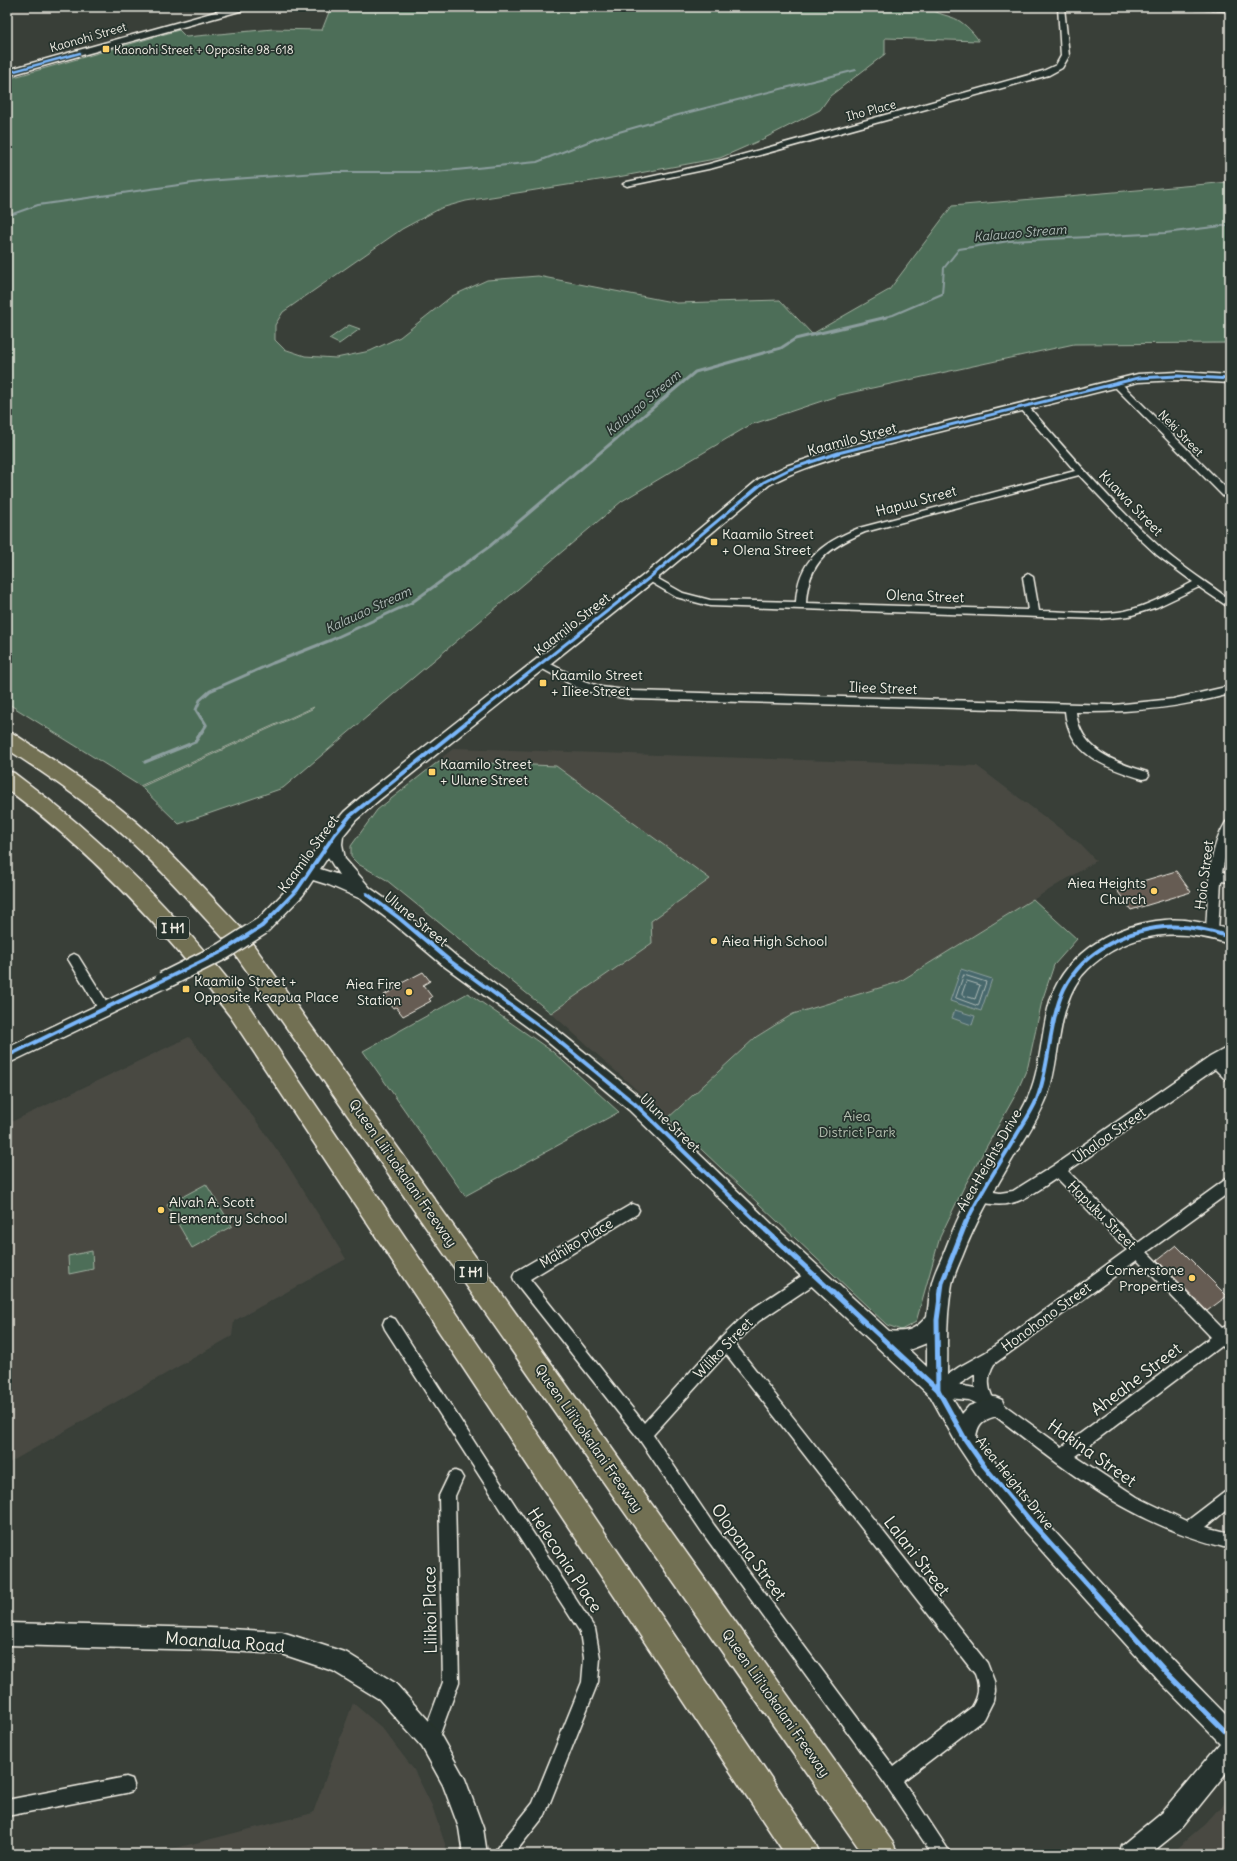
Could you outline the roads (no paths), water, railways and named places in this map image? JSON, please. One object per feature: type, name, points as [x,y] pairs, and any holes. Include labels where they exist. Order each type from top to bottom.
[{"type":"highway","name":"Queen Liliʻuokalani Freeway","points":[[7,739],[54,770],[127,826],[171,868],[234,935],[300,1025],[450,1242],[882,1854]]},
{"type":"highway","name":"I H1","points":[[7,778],[34,797],[92,846],[138,890],[178,933],[238,1009],[804,1854]]},
{"type":"street","name":"Kaonohi Street","points":[[7,73],[244,7]]},
{"type":"street","name":"Iho Place","points":[[627,184],[710,166],[1046,73],[1059,66],[1065,56],[1061,7]]},
{"type":"street","points":[[1195,7],[1230,9]]},
{"type":"street","name":"Kaamilo Street","points":[[7,1056],[223,951],[262,926],[280,910],[310,873],[335,834],[350,816],[373,796],[649,578],[764,482],[781,472],[802,463],[838,453],[1116,383],[1157,376],[1230,379]]},
{"type":"street","name":"Neki Street","points":[[1116,383],[1230,498]]},
{"type":"street","name":"Kuawa Street","points":[[1024,407],[1081,472],[1145,539],[1160,553],[1230,605]]},
{"type":"street","name":"Hapuu Street","points":[[800,606],[800,590],[810,566],[826,548],[843,537],[862,530],[1081,472]]},
{"type":"street","points":[[1028,577],[1034,614]]},
{"type":"street","name":"Olena Street","points":[[649,578],[680,595],[710,603],[1099,616],[1124,614],[1153,605],[1200,583]]},
{"type":"street","name":"Iliee Street","points":[[541,663],[580,684],[600,690],[633,695],[1114,709],[1149,707],[1198,699],[1230,690]]},
{"type":"street","points":[[1070,708],[1070,716],[1076,735],[1089,749],[1105,762],[1123,770],[1143,775]]},
{"type":"street","name":"Hoio Street","points":[[1212,931],[1222,842],[1230,825]]},
{"type":"street","points":[[335,834],[334,853],[336,860],[366,894]]},
{"type":"street","name":"Ulune Street","points":[[310,873],[334,880],[366,894],[395,914],[450,961],[550,1034],[602,1076],[635,1104],[814,1276],[938,1390]]},
{"type":"street","points":[[1217,876],[1230,878]]},
{"type":"street","name":"Aiea Heights Drive","points":[[1230,937],[1212,931],[1182,926],[1157,928],[1136,932],[1099,950],[1086,960],[1071,976],[1061,994],[1055,1014],[1049,1051],[1039,1094],[968,1218],[951,1257],[942,1283],[936,1320],[938,1390],[965,1439],[984,1466],[1033,1524],[1167,1673],[1230,1736]]},
{"type":"street","points":[[74,959],[104,1008]]},
{"type":"street","name":"Uhaloa Street","points":[[981,1196],[1000,1199],[1016,1197],[1058,1170],[1230,1051]]},
{"type":"street","points":[[1215,1061],[1230,1075]]},
{"type":"street","name":"Hapuku Street","points":[[1058,1170],[1227,1338]]},
{"type":"street","name":"Honohono Street","points":[[938,1390],[964,1372],[990,1358],[1230,1184]]},
{"type":"street","name":"Mahiko Place","points":[[520,1277],[632,1210]]},
{"type":"street","name":"Wiliko Street","points":[[644,1434],[726,1343],[754,1316],[814,1276]]},
{"type":"street","name":"Olopana Street","points":[[520,1277],[644,1434],[709,1530],[892,1778],[942,1854]]},
{"type":"street","points":[[884,1340],[904,1342],[914,1340],[930,1329],[936,1320]]},
{"type":"street","name":"Heleconia Place","points":[[390,1324],[587,1629],[592,1658],[590,1682],[539,1809],[503,1854]]},
{"type":"street","name":"Aheahe Street","points":[[1063,1456],[1227,1338]]},
{"type":"street","name":"Lalani Street","points":[[726,1343],[981,1669],[987,1684],[986,1702],[978,1713],[892,1778]]},
{"type":"street","points":[[965,1439],[970,1418],[975,1413],[991,1404],[982,1391],[980,1379],[982,1369],[990,1358]]},
{"type":"street","name":"Hakina Street","points":[[938,1390],[970,1393],[991,1404],[1100,1484],[1123,1499],[1167,1521],[1230,1540]]},
{"type":"street","name":"Lilikoi Place","points":[[430,1739],[451,1682],[447,1496],[455,1478]]},
{"type":"street","points":[[1188,1528],[1202,1520],[1230,1497]]},
{"type":"street","name":"Moanalua Road","points":[[7,1634],[210,1639],[282,1643],[338,1661],[388,1691],[430,1739],[453,1779],[471,1828],[475,1854]]},
{"type":"street","points":[[1131,1854],[1171,1821],[1230,1749]]},
{"type":"street","points":[[7,1808],[126,1785]]},
{"type":"water","points":[[961,969],[992,979],[981,1011],[950,1001]]},
{"type":"water","points":[[955,1010],[975,1016],[972,1025],[952,1018]]},
{"type":"waterway","points":[[7,216],[38,205],[207,181],[330,172],[435,172],[537,162],[598,138],[678,115],[856,70]]},
{"type":"waterway","name":"Kalauao Stream","points":[[882,318],[893,315],[942,294],[944,268],[959,249],[1009,241],[1165,233],[1230,225]]},
{"type":"waterway","name":"Kalauao Stream","points":[[201,718],[196,710],[200,700],[210,691],[273,663],[331,640],[411,603],[490,546],[695,372],[781,348],[795,339],[887,317]]},
{"type":"waterway","name":"Kalauao Stream","points":[[145,762],[195,742],[206,725],[201,717]]},
{"type":"place","name":"Kaonohi Street + Opposite 98-618","points":[[106,49]]},
{"type":"place","name":"Kaamilo Street + Olena Street","points":[[714,542]]},
{"type":"place","name":"Kaamilo Street + Iliee Street","points":[[543,683]]},
{"type":"place","name":"Kaamilo Street + Ulune Street","points":[[432,772]]},
{"type":"place","name":"Aiea Heights Church","points":[[1154,891]]},
{"type":"place","name":"Aiea High School","points":[[714,941]]},
{"type":"place","name":"Kaamilo Street + Opposite Keapua Place","points":[[186,989]]},
{"type":"place","name":"Aiea Fire Station","points":[[409,992]]},
{"type":"place","name":"Alvah A. Scott Elementary School","points":[[161,1210]]},
{"type":"place","name":"Cornerstone Properties","points":[[1192,1278]]},
{"type":"park label","name":"Aiea District Park","points":[[857,1124]]}]
